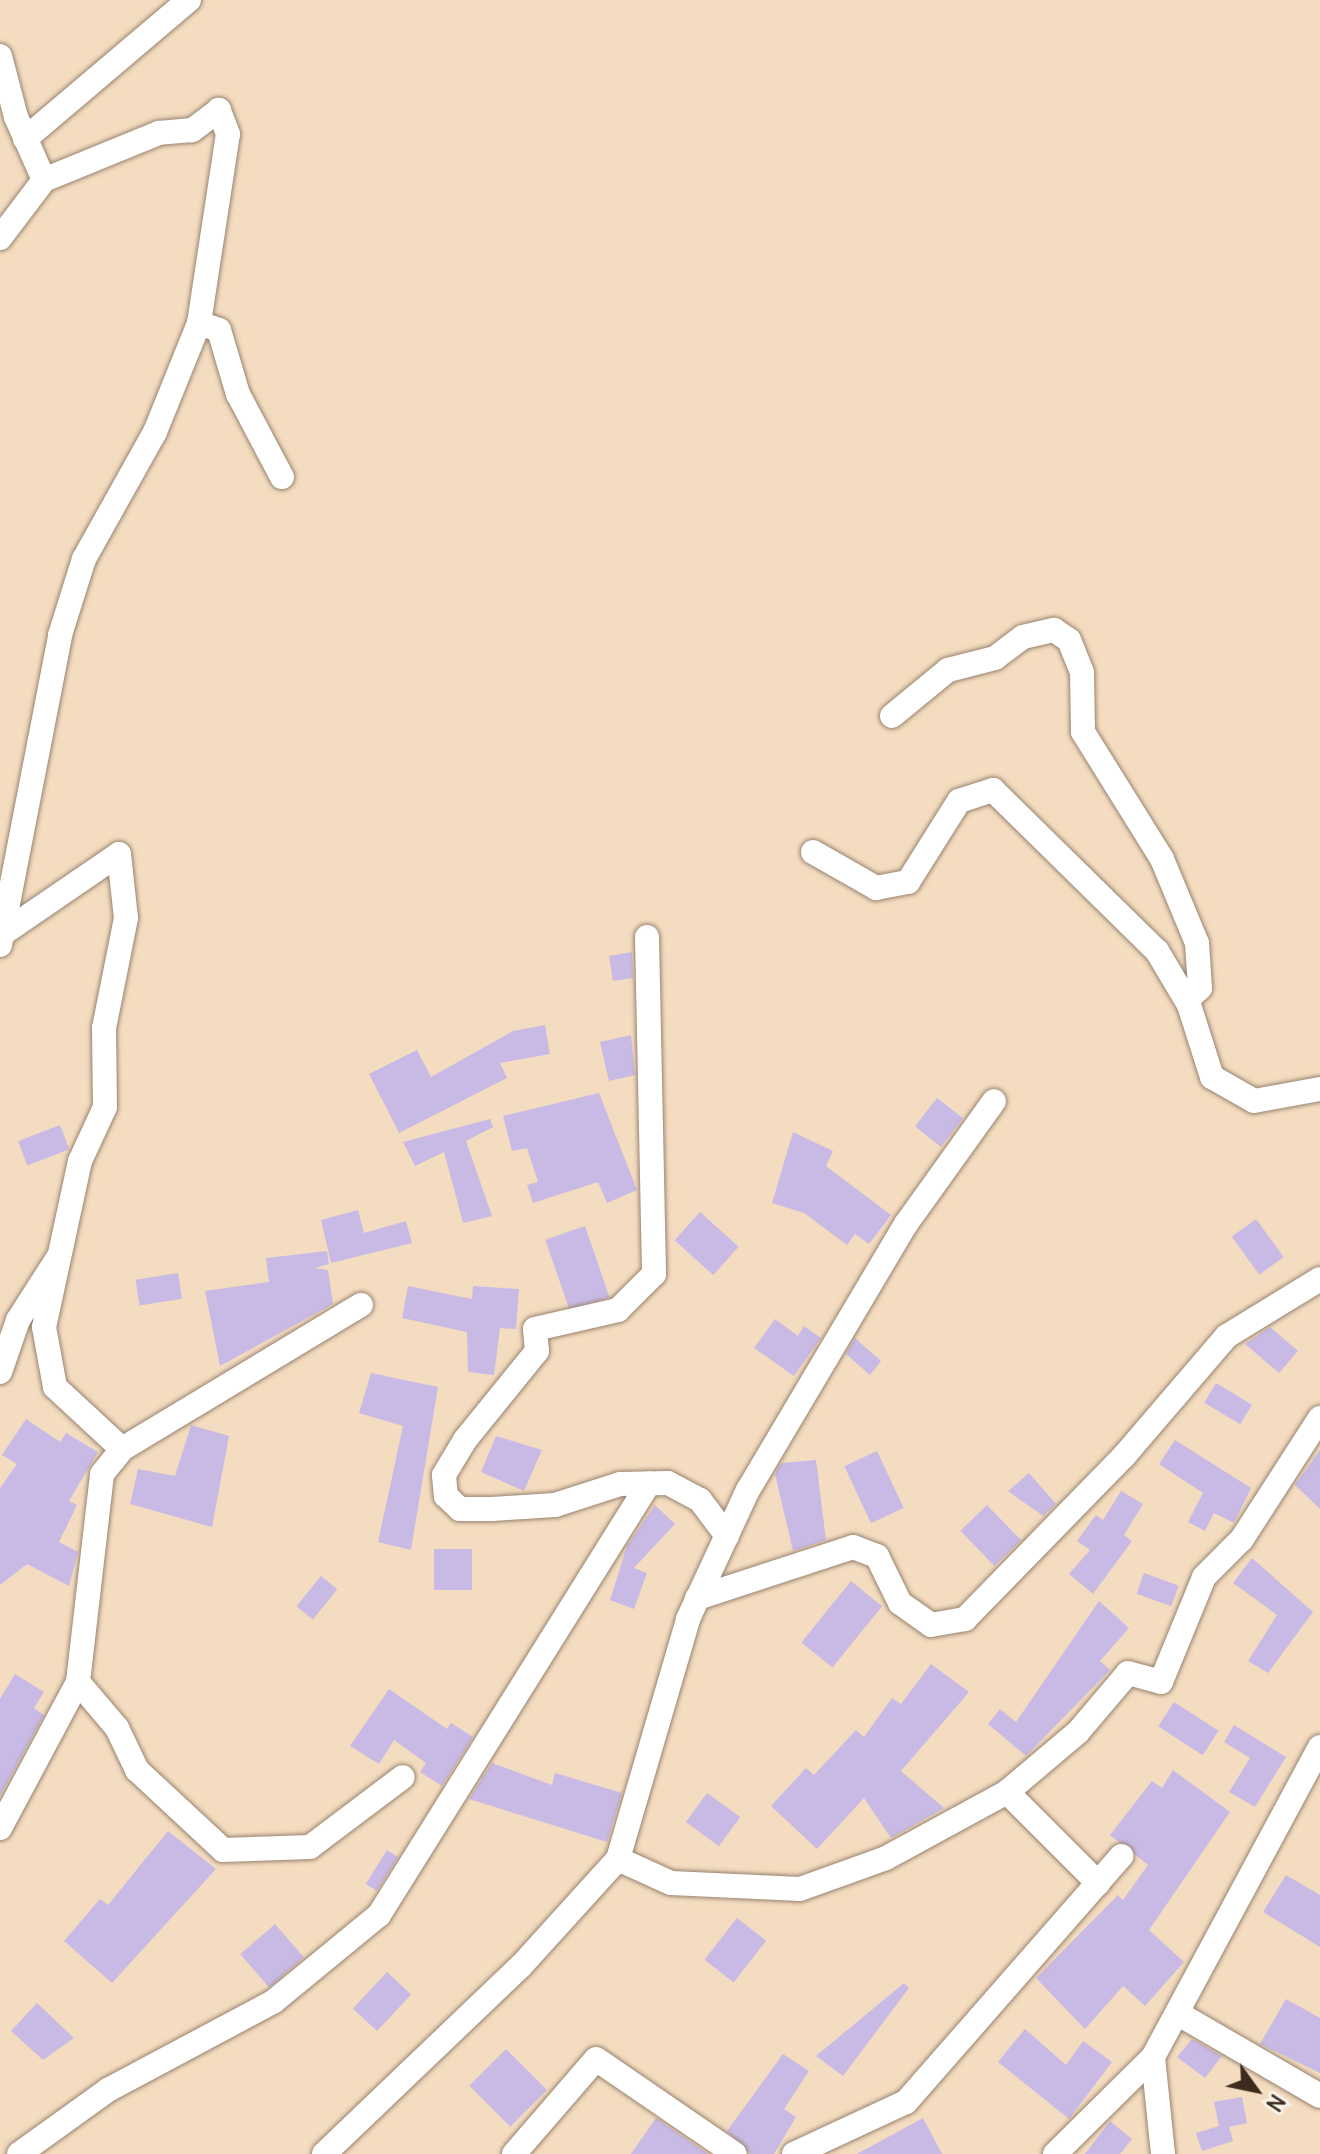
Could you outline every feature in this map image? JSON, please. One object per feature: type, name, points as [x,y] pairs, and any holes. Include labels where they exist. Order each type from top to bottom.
[{"type":"street","points":[[25,139],[189,0]]},
{"type":"street","points":[[0,56],[25,139],[44,180]]},
{"type":"street","points":[[0,238],[44,180],[159,133],[192,130],[219,110],[228,134],[199,323],[155,432],[84,559],[64,620],[2,938]]},
{"type":"street","points":[[199,323],[219,330],[238,394],[282,477]]},
{"type":"street","points":[[892,716],[948,670],[995,658],[1023,637],[1054,630],[1069,640],[1082,673],[1083,732],[1162,859],[1197,943],[1200,988],[1187,1000]]},
{"type":"street","points":[[813,852],[876,888],[908,882],[959,801],[993,790],[1157,951],[1187,1000],[1212,1077],[1230,1093],[1254,1101],[1320,1089]]},
{"type":"street","points":[[2,938],[119,854],[126,918],[104,1028],[105,1107],[80,1161],[44,1327],[46,1361],[55,1387],[122,1449]]},
{"type":"street","points":[[647,937],[654,1274],[618,1310],[535,1329],[537,1351],[525,1373],[465,1440],[444,1475],[446,1496],[460,1509],[555,1505],[620,1484],[668,1483],[700,1500],[727,1536]]},
{"type":"street","points":[[324,2154],[520,1967],[618,1859],[697,1598],[727,1536],[906,1224],[994,1101]]},
{"type":"street","points":[[0,1372],[18,1320],[62,1255]]},
{"type":"street","points":[[697,1598],[853,1547],[877,1556],[900,1603],[931,1625],[965,1619],[1124,1456],[1227,1336],[1320,1279]]},
{"type":"street","points":[[0,1828],[78,1682],[102,1474],[122,1449],[361,1305]]},
{"type":"street","points":[[618,1859],[671,1883],[800,1889],[886,1858],[1007,1792],[1078,1732],[1128,1673],[1161,1682],[1204,1577],[1242,1539],[1320,1418]]},
{"type":"street","points":[[19,2154],[108,2090],[273,2002],[379,1915],[649,1483]]},
{"type":"street","points":[[78,1682],[117,1728],[137,1770],[223,1850],[310,1847],[403,1777]]},
{"type":"street","points":[[1055,2154],[1153,2057],[1320,1747]]},
{"type":"street","points":[[1007,1792],[1098,1883]]},
{"type":"street","points":[[794,2154],[906,2102],[1121,1856]]},
{"type":"street","points":[[1177,2013],[1320,2096]]},
{"type":"street","points":[[1153,2057],[1163,2154]]},
{"type":"street","points":[[514,2154],[596,2059],[735,2154]]},
{"type":"building","points":[[632,952],[633,978],[613,981],[609,956]]},
{"type":"building","points":[[545,1025],[550,1054],[500,1063],[507,1078],[399,1133],[369,1074],[417,1050],[431,1077],[513,1031]]},
{"type":"building","points":[[631,1035],[635,1075],[609,1081],[600,1042]]},
{"type":"building","points":[[599,1093],[637,1190],[607,1203],[598,1182],[533,1203],[527,1185],[538,1182],[527,1148],[512,1151],[503,1116]]},
{"type":"building","points":[[937,1098],[963,1118],[941,1147],[915,1126]]},
{"type":"building","points":[[490,1119],[493,1127],[466,1141],[492,1216],[463,1223],[444,1152],[415,1166],[403,1142]]},
{"type":"building","points":[[60,1125],[69,1149],[27,1165],[18,1141]]},
{"type":"building","points":[[793,1132],[833,1151],[826,1166],[891,1215],[869,1244],[855,1234],[847,1245],[804,1213],[772,1203]]},
{"type":"building","points":[[358,1210],[364,1233],[406,1221],[412,1243],[331,1263],[321,1220]]},
{"type":"building","points":[[700,1212],[739,1247],[713,1275],[675,1240]]},
{"type":"building","points":[[1256,1219],[1284,1257],[1259,1275],[1232,1237]]},
{"type":"building","points":[[585,1226],[609,1297],[570,1311],[545,1240]]},
{"type":"building","points":[[327,1251],[329,1264],[315,1268],[328,1270],[333,1304],[220,1366],[205,1291],[269,1282],[266,1258]]},
{"type":"building","points":[[178,1273],[182,1299],[140,1305],[136,1280]]},
{"type":"building","points":[[408,1286],[472,1299],[473,1286],[519,1289],[516,1329],[500,1328],[494,1375],[468,1372],[467,1332],[402,1318]]},
{"type":"building","points":[[775,1319],[798,1336],[804,1326],[821,1338],[794,1376],[754,1348]]},
{"type":"building","points":[[1270,1327],[1298,1351],[1279,1373],[1245,1344]]},
{"type":"building","points":[[855,1338],[881,1361],[870,1375],[846,1354]]},
{"type":"building","points":[[371,1373],[438,1387],[411,1550],[378,1542],[403,1426],[359,1413]]},
{"type":"building","points":[[1216,1383],[1252,1405],[1240,1424],[1204,1403]]},
{"type":"building","points":[[26,1419],[60,1442],[66,1433],[98,1452],[69,1501],[77,1505],[59,1542],[78,1552],[69,1586],[27,1564],[0,1585],[0,1488],[17,1464],[2,1455]]},
{"type":"building","points":[[191,1425],[229,1436],[212,1527],[130,1504],[138,1469],[175,1476]]},
{"type":"building","points":[[496,1436],[542,1450],[524,1491],[481,1472]]},
{"type":"building","points":[[1175,1440],[1251,1488],[1234,1523],[1214,1513],[1205,1531],[1188,1522],[1203,1493],[1159,1464]]},
{"type":"building","points":[[1320,1450],[1320,1509],[1295,1485]]},
{"type":"building","points":[[877,1451],[904,1508],[871,1523],[844,1466]]},
{"type":"building","points":[[816,1460],[826,1540],[793,1551],[775,1474],[781,1463]]},
{"type":"building","points":[[1029,1473],[1056,1504],[1043,1516],[1008,1491]]},
{"type":"building","points":[[1121,1491],[1143,1504],[1124,1535],[1132,1541],[1093,1594],[1069,1574],[1090,1550],[1077,1541],[1096,1515],[1103,1520]]},
{"type":"building","points":[[655,1505],[675,1524],[634,1568],[647,1573],[634,1609],[610,1600],[627,1546]]},
{"type":"building","points":[[987,1505],[1021,1540],[994,1566],[960,1531]]},
{"type":"building","points":[[434,1549],[472,1549],[472,1590],[434,1590]]},
{"type":"building","points":[[1252,1558],[1313,1612],[1268,1673],[1248,1661],[1277,1615],[1233,1583]]},
{"type":"building","points":[[1144,1573],[1179,1586],[1171,1606],[1136,1594]]},
{"type":"building","points":[[321,1576],[337,1589],[313,1620],[296,1606]]},
{"type":"building","points":[[851,1581],[882,1606],[832,1668],[801,1642]]},
{"type":"building","points":[[1099,1601],[1129,1628],[1100,1661],[1110,1670],[1026,1756],[988,1724],[1000,1709],[1016,1722]]},
{"type":"building","points":[[931,1664],[969,1692],[901,1771],[944,1808],[891,1838],[864,1798],[817,1849],[771,1806],[806,1768],[814,1775],[856,1730],[864,1737],[892,1698],[901,1704]]},
{"type":"building","points":[[15,1674],[44,1692],[34,1708],[44,1715],[0,1796],[0,1699]]},
{"type":"building","points":[[389,1689],[447,1729],[451,1723],[473,1737],[442,1786],[420,1772],[426,1763],[394,1740],[379,1764],[350,1746]]},
{"type":"building","points":[[1174,1702],[1218,1731],[1203,1755],[1158,1726]]},
{"type":"building","points":[[1234,1725],[1286,1757],[1255,1807],[1229,1792],[1250,1758],[1224,1742]]},
{"type":"building","points":[[492,1763],[552,1785],[555,1773],[622,1793],[607,1842],[469,1799]]},
{"type":"building","points":[[1173,1770],[1230,1812],[1149,1930],[1184,1962],[1145,2006],[1123,1986],[1085,2029],[1036,1978],[1118,1895],[1123,1900],[1148,1865],[1110,1835],[1152,1781],[1162,1788]]},
{"type":"building","points":[[707,1793],[740,1817],[719,1846],[686,1822]]},
{"type":"building","points":[[168,1831],[216,1869],[112,1983],[64,1941],[100,1899],[108,1905]]},
{"type":"building","points":[[387,1850],[398,1857],[377,1891],[366,1884]]},
{"type":"building","points":[[1286,1875],[1320,1895],[1320,1947],[1263,1912]]},
{"type":"building","points":[[737,1918],[766,1941],[734,1983],[704,1960]]},
{"type":"building","points":[[275,1924],[304,1957],[269,1987],[240,1954]]},
{"type":"building","points":[[387,1972],[411,1995],[377,2031],[353,2009]]},
{"type":"building","points":[[904,1983],[909,1988],[843,2076],[816,2056]]},
{"type":"building","points":[[1286,1999],[1320,2018],[1320,2073],[1260,2044]]},
{"type":"building","points":[[37,2003],[74,2038],[43,2060],[11,2031]]},
{"type":"building","points":[[1025,2029],[1066,2065],[1083,2041],[1112,2062],[1069,2119],[998,2062]]},
{"type":"building","points":[[1192,2039],[1222,2056],[1205,2078],[1177,2057]]},
{"type":"building","points":[[506,2049],[547,2090],[510,2127],[469,2086]]},
{"type":"building","points":[[783,2054],[809,2071],[784,2109],[796,2117],[774,2154],[750,2154],[727,2131]]},
{"type":"building","points":[[1242,2097],[1247,2123],[1229,2127],[1233,2141],[1202,2151],[1196,2133],[1219,2126],[1214,2102]]},
{"type":"building","points":[[656,2118],[708,2154],[631,2154]]},
{"type":"building","points":[[923,2118],[942,2154],[857,2154]]},
{"type":"building","points":[[1110,2121],[1132,2139],[1120,2154],[1085,2154]]}]
